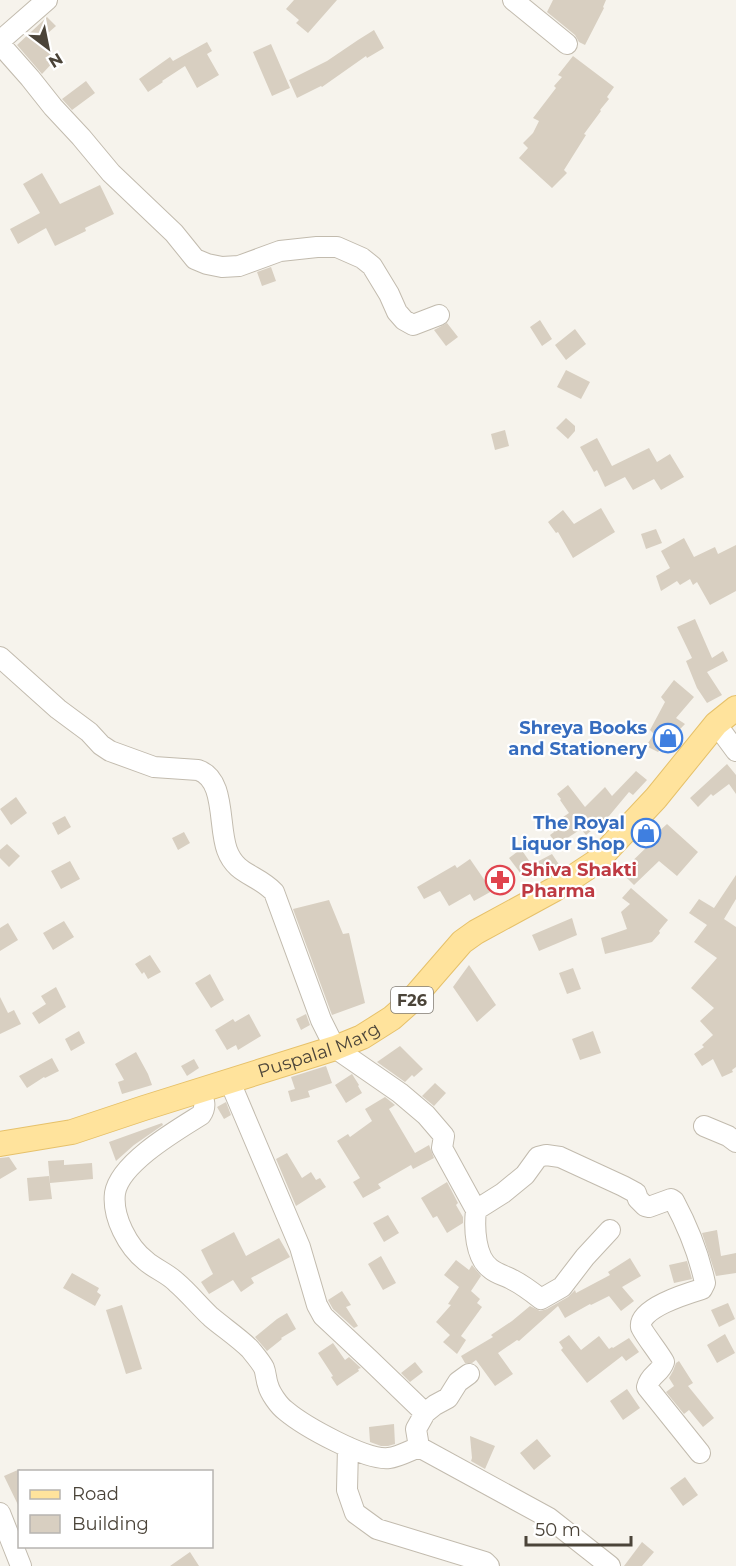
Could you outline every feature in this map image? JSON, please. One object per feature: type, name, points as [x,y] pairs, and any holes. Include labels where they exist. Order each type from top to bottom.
[{"type":"main road","name":"Puspalal Marg","points":[[2,1138],[72,1132],[362,1037],[392,1018],[410,1002],[462,942],[555,889],[596,862],[656,798],[716,724],[736,708]]},
{"type":"street","points":[[47,0],[0,42],[111,173],[174,233],[195,259],[222,267],[239,266],[280,251],[337,246],[362,258],[372,266],[397,312],[404,320],[413,325],[439,315]]},
{"type":"street","points":[[513,0],[567,44]]},
{"type":"street","points":[[0,657],[58,709],[110,751],[154,767],[198,770],[209,777],[216,789],[223,836],[229,855],[237,867],[261,881],[274,892],[321,1020],[334,1048],[400,1093],[426,1114],[444,1136],[442,1148],[476,1210],[477,1241],[481,1257],[489,1268],[528,1288],[541,1299],[561,1287],[610,1230]]},
{"type":"street","points":[[716,724],[736,751]]},
{"type":"street","points":[[230,1082],[300,1246],[317,1305],[323,1316],[425,1413]]},
{"type":"street","points":[[200,1090],[205,1102],[205,1109],[201,1115],[140,1158],[129,1167],[120,1180],[116,1190],[117,1216],[135,1251],[147,1263],[167,1274],[209,1315],[250,1349],[264,1367],[269,1389],[284,1410],[329,1438],[374,1457],[389,1458],[418,1447],[549,1518],[610,1566]]},
{"type":"street","points":[[705,1125],[736,1142]]},
{"type":"street","points":[[476,1210],[504,1193],[525,1174],[538,1157],[546,1155],[560,1157],[623,1186],[636,1193],[645,1206],[649,1207],[671,1199],[674,1201],[686,1223],[705,1284],[702,1289],[660,1305],[642,1320],[641,1328],[664,1362],[649,1379],[647,1387],[700,1453]]},
{"type":"street","points":[[418,1447],[416,1429],[425,1413],[448,1398],[458,1383],[469,1374]]},
{"type":"street","points":[[348,1447],[347,1490],[355,1513],[377,1529],[485,1562],[489,1566]]},
{"type":"street","points":[[0,1513],[21,1566]]},
{"type":"building","points":[[294,0],[337,0],[308,33],[296,23],[299,20],[286,9]]},
{"type":"building","points":[[553,0],[606,0],[585,45],[547,12]]},
{"type":"building","points":[[47,17],[56,26],[40,40],[58,57],[42,74],[17,45]]},
{"type":"building","points":[[374,30],[384,48],[367,58],[366,56],[322,87],[297,98],[289,80],[327,61]]},
{"type":"building","points":[[207,42],[212,51],[207,54],[219,75],[197,88],[185,66],[148,92],[139,79],[170,57],[173,61]]},
{"type":"building","points":[[271,44],[290,88],[272,96],[253,52]]},
{"type":"building","points":[[573,56],[614,87],[607,97],[609,99],[584,134],[586,135],[564,170],[567,173],[552,188],[519,158],[528,148],[523,143],[533,133],[539,121],[533,118],[556,88],[554,86],[562,77],[558,75]]},
{"type":"building","points":[[86,81],[95,93],[72,110],[62,99]]},
{"type":"building","points":[[42,173],[60,204],[100,185],[114,214],[55,246],[46,228],[18,244],[10,229],[40,213],[23,184]]},
{"type":"building","points":[[271,267],[276,281],[262,286],[257,272]]},
{"type":"building","points":[[540,320],[552,339],[542,346],[530,327]]},
{"type":"building","points":[[447,323],[458,337],[446,346],[434,330]]},
{"type":"building","points":[[575,329],[586,344],[566,360],[555,345]]},
{"type":"building","points":[[566,370],[590,382],[581,399],[557,387]]},
{"type":"building","points":[[566,418],[575,426],[575,431],[568,439],[556,428]]},
{"type":"building","points":[[505,430],[509,446],[495,450],[491,434]]},
{"type":"building","points":[[597,438],[612,466],[649,448],[657,462],[670,454],[684,477],[661,490],[654,479],[633,490],[625,477],[605,487],[597,470],[594,472],[580,447]]},
{"type":"building","points":[[601,508],[615,532],[573,558],[558,532],[556,533],[548,522],[563,510],[574,524]]},
{"type":"building","points":[[656,529],[662,543],[646,549],[641,534]]},
{"type":"building","points":[[684,538],[694,557],[715,547],[718,554],[736,545],[736,591],[710,605],[697,582],[693,585],[690,579],[680,585],[677,581],[661,591],[656,576],[670,568],[661,551]]},
{"type":"building","points":[[695,619],[712,658],[723,651],[728,661],[707,672],[722,695],[707,703],[697,688],[686,661],[692,658],[677,627]]},
{"type":"building","points":[[674,680],[694,697],[676,718],[685,724],[658,752],[646,746],[654,734],[650,730],[665,702],[661,697]]},
{"type":"building","points":[[727,764],[736,775],[736,794],[729,784],[713,796],[711,794],[698,807],[690,798]]},
{"type":"building","points":[[636,771],[647,780],[633,795],[629,792],[609,816],[586,835],[581,829],[557,845],[550,835],[554,832],[550,826],[569,813],[557,794],[568,785],[585,807],[605,787],[612,796]]},
{"type":"building","points":[[16,797],[27,813],[11,825],[0,809]]},
{"type":"building","points":[[65,816],[71,827],[58,835],[52,823]]},
{"type":"building","points":[[667,824],[698,852],[677,876],[659,861],[634,885],[621,872],[652,842],[641,835],[651,825],[656,834]]},
{"type":"building","points":[[184,832],[190,843],[178,850],[172,838]]},
{"type":"building","points":[[7,844],[20,856],[9,867],[0,858],[0,850]]},
{"type":"building","points":[[521,849],[532,865],[521,874],[509,858]]},
{"type":"building","points":[[552,854],[560,866],[543,876],[535,863]]},
{"type":"building","points":[[470,859],[492,891],[474,901],[470,894],[449,906],[440,891],[424,899],[417,887],[455,865],[457,868]]},
{"type":"building","points":[[70,861],[80,879],[61,889],[51,871]]},
{"type":"building","points":[[736,875],[736,899],[724,919],[736,927],[736,1067],[732,1070],[733,1072],[722,1077],[713,1059],[702,1066],[694,1054],[704,1047],[702,1045],[713,1035],[700,1021],[714,1008],[691,988],[717,958],[694,942],[707,925],[689,913],[699,899],[714,908]]},
{"type":"building","points":[[631,888],[668,920],[652,942],[605,954],[601,938],[627,929],[621,912],[630,904],[622,898]]},
{"type":"building","points":[[329,900],[343,934],[349,933],[365,1003],[332,1015],[293,909]]},
{"type":"building","points":[[572,918],[577,935],[539,951],[532,935]]},
{"type":"building","points":[[64,921],[74,937],[53,950],[43,933]]},
{"type":"building","points":[[8,923],[18,940],[0,951],[0,928]]},
{"type":"building","points":[[150,955],[161,972],[148,979],[135,964]]},
{"type":"building","points":[[469,965],[496,1005],[477,1022],[453,987]]},
{"type":"building","points":[[573,968],[581,989],[567,994],[559,973]]},
{"type":"building","points":[[210,974],[224,1000],[211,1008],[195,983]]},
{"type":"building","points":[[56,987],[66,1007],[39,1024],[32,1013],[46,1004],[41,996]]},
{"type":"building","points":[[0,997],[8,1013],[14,1010],[21,1024],[0,1034]]},
{"type":"building","points":[[249,1014],[261,1036],[238,1050],[236,1045],[227,1050],[215,1030],[233,1019],[235,1022]]},
{"type":"building","points":[[306,1014],[310,1025],[301,1030],[296,1019]]},
{"type":"building","points":[[79,1031],[85,1043],[71,1051],[65,1039]]},
{"type":"building","points":[[593,1031],[601,1053],[580,1060],[572,1039]]},
{"type":"building","points":[[400,1046],[423,1069],[405,1082],[377,1062]]},
{"type":"building","points":[[136,1052],[152,1085],[122,1094],[118,1082],[124,1080],[115,1064]]},
{"type":"building","points":[[52,1058],[59,1071],[27,1088],[19,1076]]},
{"type":"building","points":[[194,1059],[199,1068],[187,1076],[181,1066]]},
{"type":"building","points":[[326,1066],[332,1083],[308,1091],[310,1097],[291,1102],[288,1091],[295,1089],[291,1077]]},
{"type":"building","points":[[352,1074],[362,1093],[346,1103],[335,1085]]},
{"type":"building","points":[[435,1083],[446,1093],[434,1106],[422,1096]]},
{"type":"building","points":[[385,1097],[395,1105],[389,1109],[415,1153],[429,1145],[434,1158],[413,1169],[411,1165],[378,1184],[381,1188],[363,1198],[353,1182],[360,1178],[337,1141],[348,1134],[350,1137],[372,1121],[365,1109]]},
{"type":"building","points":[[226,1102],[231,1115],[224,1119],[217,1107]]},
{"type":"building","points":[[162,1123],[163,1125],[116,1161],[109,1142]]},
{"type":"building","points":[[287,1153],[302,1178],[311,1172],[316,1180],[320,1178],[326,1187],[296,1206],[276,1159]]},
{"type":"building","points":[[9,1157],[17,1169],[0,1179],[0,1158]]},
{"type":"building","points":[[64,1160],[64,1165],[92,1163],[93,1179],[50,1183],[48,1161]]},
{"type":"building","points":[[49,1176],[52,1199],[29,1201],[27,1178]]},
{"type":"building","points":[[447,1182],[458,1203],[456,1205],[463,1217],[463,1223],[447,1233],[437,1216],[433,1218],[421,1198]]},
{"type":"building","points":[[388,1215],[399,1233],[384,1242],[373,1223]]},
{"type":"building","points":[[717,1230],[721,1256],[736,1253],[736,1273],[716,1276],[702,1233]]},
{"type":"building","points":[[234,1232],[246,1256],[279,1238],[290,1257],[251,1278],[254,1283],[241,1292],[233,1280],[209,1294],[201,1282],[213,1274],[201,1250]]},
{"type":"building","points":[[381,1256],[396,1283],[383,1290],[368,1264]]},
{"type":"building","points":[[630,1258],[641,1276],[622,1287],[634,1301],[621,1311],[609,1296],[565,1318],[558,1306],[519,1341],[517,1340],[498,1353],[513,1374],[495,1386],[476,1360],[472,1363],[465,1363],[461,1356],[493,1337],[491,1335],[530,1306],[540,1311],[547,1309],[568,1297],[575,1290],[576,1293],[610,1275],[608,1272]]},
{"type":"building","points":[[456,1260],[469,1270],[472,1265],[481,1276],[471,1291],[480,1299],[477,1303],[482,1307],[461,1336],[466,1340],[457,1354],[443,1342],[450,1335],[436,1322],[451,1305],[448,1304],[459,1287],[444,1275]]},
{"type":"building","points":[[687,1261],[692,1279],[674,1283],[669,1265]]},
{"type":"building","points":[[72,1273],[99,1288],[97,1292],[101,1295],[95,1306],[63,1288]]},
{"type":"building","points":[[342,1291],[351,1305],[346,1307],[358,1326],[354,1328],[333,1309],[328,1300]]},
{"type":"building","points":[[728,1303],[735,1319],[719,1327],[711,1310]]},
{"type":"building","points":[[122,1305],[142,1369],[126,1374],[106,1310]]},
{"type":"building","points":[[287,1313],[296,1329],[281,1338],[267,1351],[255,1337]]},
{"type":"building","points":[[725,1334],[735,1353],[717,1363],[707,1345]]},
{"type":"building","points":[[569,1335],[581,1350],[599,1336],[609,1349],[629,1338],[639,1352],[626,1361],[622,1356],[587,1383],[561,1350],[563,1348],[559,1342]]},
{"type":"building","points":[[333,1343],[345,1360],[349,1357],[361,1368],[337,1386],[318,1353]]},
{"type":"building","points":[[679,1361],[693,1383],[688,1386],[714,1418],[703,1427],[689,1410],[684,1414],[666,1392],[674,1386],[669,1378]]},
{"type":"building","points":[[415,1362],[423,1372],[410,1382],[401,1373]]},
{"type":"building","points":[[627,1389],[640,1408],[623,1420],[610,1401]]},
{"type":"building","points":[[394,1424],[395,1444],[381,1446],[370,1442],[369,1427]]},
{"type":"building","points":[[470,1436],[495,1446],[485,1469],[471,1461]]},
{"type":"building","points":[[537,1439],[551,1456],[534,1470],[520,1453]]},
{"type":"building","points":[[20,1469],[18,1470],[18,1505],[4,1476]]},
{"type":"building","points":[[685,1477],[698,1495],[683,1506],[670,1488]]},
{"type":"building","points":[[642,1542],[654,1552],[642,1566],[624,1566]]},
{"type":"building","points":[[190,1552],[199,1566],[170,1566]]},
{"type":"place","name":"Shreya Books and Stationery","points":[[668,738]]},
{"type":"place","name":"The Royal Liquor Shop","points":[[646,833]]},
{"type":"place","name":"Shiva Shakti Pharma","points":[[500,880]]}]
